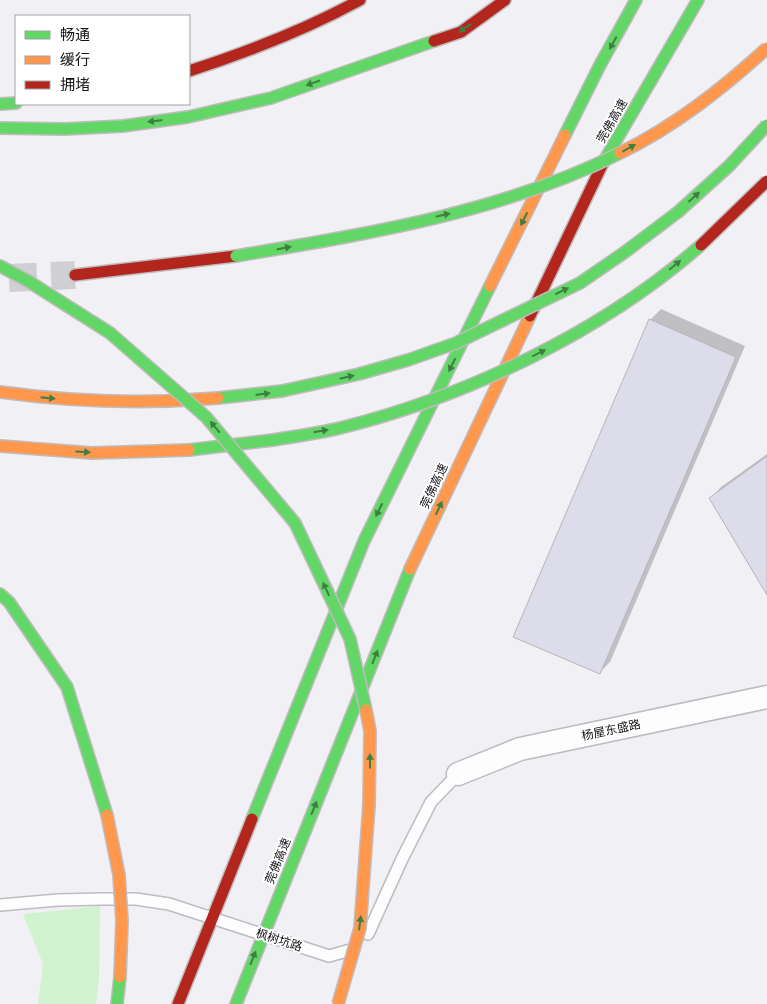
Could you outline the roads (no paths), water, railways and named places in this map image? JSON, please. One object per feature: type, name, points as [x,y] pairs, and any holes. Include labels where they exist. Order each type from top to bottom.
[{"type":"highway","points":[[190,71],[236,56],[296,33],[360,0]]},
{"type":"highway","points":[[0,128],[65,129],[123,126],[188,117],[271,98],[460,32],[505,0]]},
{"type":"highway","points":[[178,1004],[364,541],[600,65],[636,0]]},
{"type":"highway","name":"莞佛高速","points":[[236,1004],[412,564],[604,163],[698,0]]},
{"type":"highway","points":[[75,275],[236,256],[406,224],[515,195],[574,174],[614,156],[654,134],[742,72],[767,48]]},
{"type":"highway","points":[[0,104],[15,103]]},
{"type":"highway","points":[[0,392],[78,401],[139,403],[227,398],[282,391],[358,374],[408,360],[456,343],[580,283],[678,212],[728,166],[767,125]]},
{"type":"highway","points":[[0,446],[92,452],[204,449],[273,440],[349,426],[402,410],[465,386],[542,352],[603,316],[670,270],[729,220],[767,181]]},
{"type":"highway","points":[[0,266],[28,281],[110,333],[206,417],[295,523],[350,639],[370,731],[370,805],[360,928],[338,1004]]},
{"type":"highway","points":[[0,594],[9,602],[67,687],[107,815],[120,875],[122,920],[117,1004]]},
{"type":"street","name":"杨屋东盛路","points":[[458,774],[520,749],[767,697]]},
{"type":"lane","name":"枫树坑路","points":[[0,905],[58,900],[136,899],[169,904],[329,956],[363,946],[402,859],[431,802],[458,774]]},
{"type":"tunnel","points":[[9,278],[75,275]]}]
